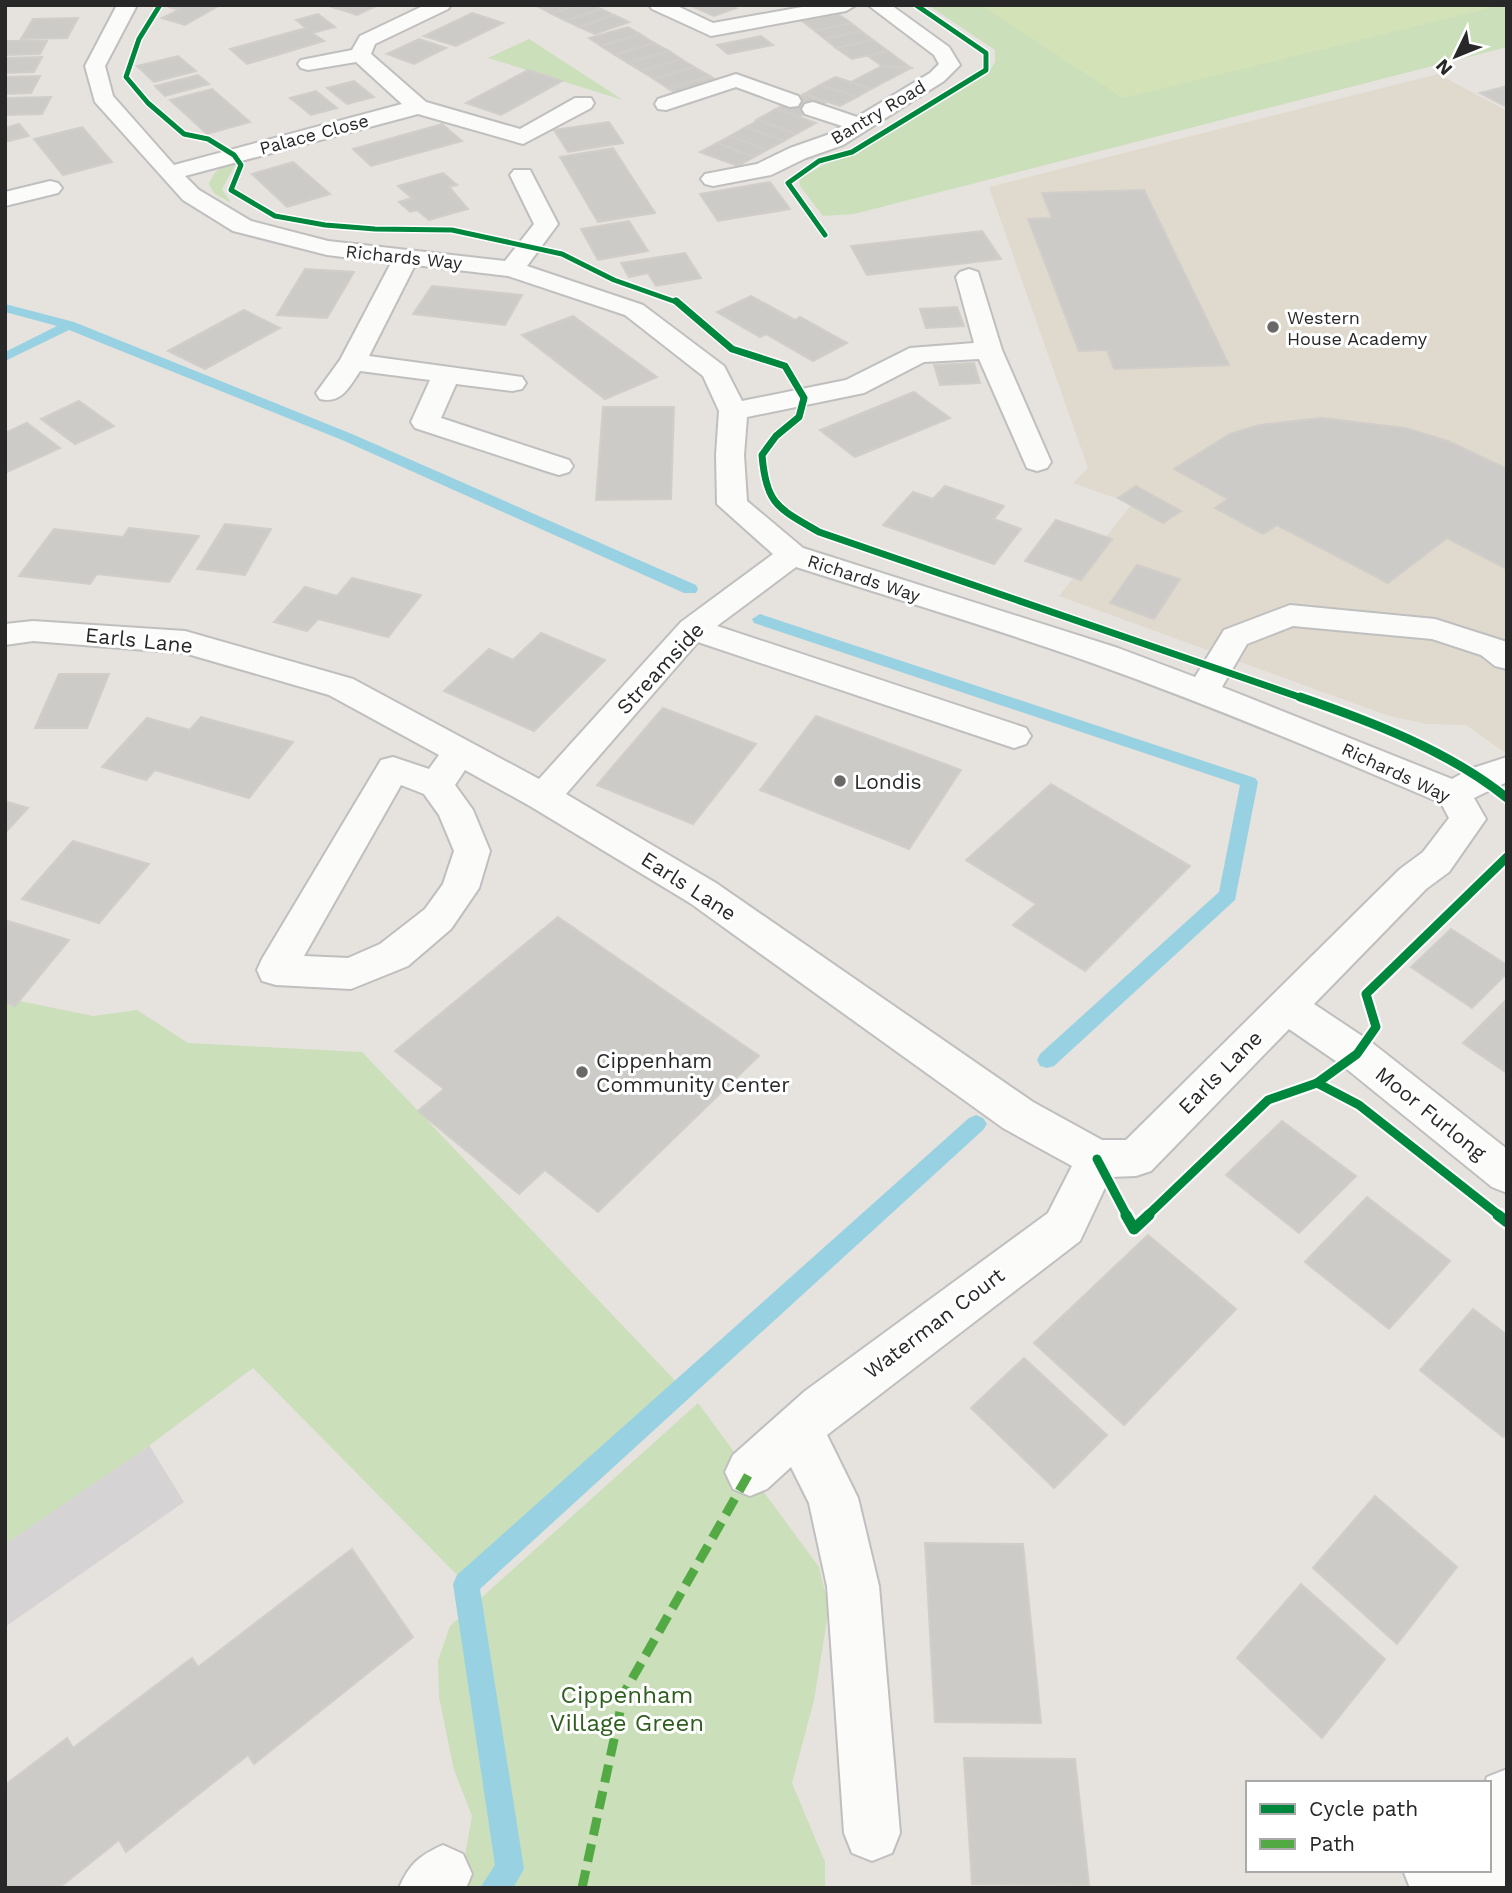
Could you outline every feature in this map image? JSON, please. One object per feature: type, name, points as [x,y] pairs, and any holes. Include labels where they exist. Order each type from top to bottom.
[{"type":"street","name":"Richards Way","points":[[127,5],[95,66],[103,97],[191,195],[242,226],[327,248],[512,269],[634,310],[714,372],[733,411],[730,455],[732,504],[792,555],[1106,656],[1351,750],[1454,794],[1468,819],[1436,862],[1413,879],[1285,1006]]},
{"type":"street","points":[[360,55],[367,40],[441,5]]},
{"type":"street","points":[[659,5],[711,30],[846,5]]},
{"type":"street","name":"Bantry Road","points":[[713,179],[763,170],[798,153],[835,140],[937,77],[950,65],[942,51],[878,5]]},
{"type":"street","points":[[308,64],[360,55]]},
{"type":"street","points":[[360,55],[418,107],[523,137],[583,103]]},
{"type":"street","points":[[666,104],[736,80],[760,66]]},
{"type":"street","points":[[736,80],[790,101]]},
{"type":"street","name":"Palace Close","points":[[169,173],[418,107]]},
{"type":"street","points":[[813,109],[859,125]]},
{"type":"street","points":[[512,269],[546,224],[522,175]]},
{"type":"street","points":[[5,199],[50,188]]},
{"type":"street","points":[[330,393],[354,362],[407,256]]},
{"type":"street","points":[[969,277],[989,350],[1037,462]]},
{"type":"street","points":[[733,411],[854,387],[919,354],[989,350]]},
{"type":"street","points":[[354,362],[512,383]]},
{"type":"street","points":[[446,376],[425,422],[559,466]]},
{"type":"street","name":"Streamside","points":[[543,797],[692,629],[792,555]]},
{"type":"street","points":[[1202,692],[1235,637],[1290,615],[1435,629],[1492,647],[1507,658]]},
{"type":"street","points":[[692,629],[1014,736]]},
{"type":"street","name":"Earls Lane","points":[[5,635],[33,631],[186,642],[341,687],[543,797],[703,893],[1018,1115],[1097,1159],[1136,1158],[1285,1006]]},
{"type":"street","points":[[436,785],[461,751]]},
{"type":"street","points":[[393,769],[436,785],[454,810],[472,851],[460,888],[438,919],[394,955],[351,974],[276,970],[393,769]]},
{"type":"street","points":[[1454,794],[1482,778],[1507,769]]},
{"type":"street","name":"Moor Furlong","points":[[1285,1006],[1357,1054],[1507,1174]]},
{"type":"street","name":"Waterman Court","points":[[750,1472],[822,1407],[1064,1227],[1097,1159]]},
{"type":"street","points":[[798,1429],[833,1498],[853,1586],[872,1833]]},
{"type":"street","points":[[1491,1862],[1507,1797]]},
{"type":"street","points":[[1437,1872],[1483,1888]]},
{"type":"shaded area","name":"Western House Academy","points":[[1438,74],[1507,111],[1507,754],[1466,725],[1428,724],[1389,716],[1059,596],[1132,504],[1073,483],[1088,468],[989,187]]},
{"type":"shaded area","points":[[149,1445],[184,1502],[5,1627],[5,1544]]},
{"type":"green space","points":[[928,5],[1507,5],[1507,47],[854,214],[823,216],[800,186],[799,179],[827,163],[856,154],[988,74],[995,62],[995,50]]},
{"type":"green space","points":[[981,5],[1492,5],[1495,7],[1123,98]]},
{"type":"green space","points":[[529,39],[623,100],[488,58]]},
{"type":"green space","points":[[233,160],[235,165],[222,189],[231,203],[214,193],[209,184],[218,169]]},
{"type":"green space","points":[[5,998],[93,1016],[137,1010],[188,1043],[362,1052],[683,1389],[466,1584],[253,1368],[143,1450],[5,1544]]},
{"type":"green space","name":"Cippenham Village Green","points":[[698,1403],[819,1567],[829,1608],[814,1700],[792,1783],[825,1862],[825,1888],[452,1888],[463,1867],[472,1816],[454,1770],[439,1697],[438,1661],[450,1626]]},
{"type":"building","points":[[220,5],[185,25],[162,18],[179,10],[170,7]]},
{"type":"building","points":[[326,5],[378,5],[357,15]]},
{"type":"building","points":[[577,5],[552,14],[537,6]]},
{"type":"building","points":[[577,5],[593,5],[601,9],[566,21],[552,14]]},
{"type":"building","points":[[689,5],[730,5],[736,8],[714,16]]},
{"type":"building","points":[[601,9],[614,15],[579,27],[566,21]]},
{"type":"building","points":[[472,13],[503,23],[456,46],[424,36]]},
{"type":"building","points":[[318,14],[335,27],[312,33],[324,41],[247,64],[230,49],[306,28],[296,20]]},
{"type":"building","points":[[838,14],[851,23],[815,31],[802,21]]},
{"type":"building","points":[[614,15],[629,22],[595,34],[579,27]]},
{"type":"building","points":[[78,18],[67,38],[21,39],[33,19]]},
{"type":"building","points":[[851,23],[861,31],[825,39],[815,31]]},
{"type":"building","points":[[628,27],[640,34],[601,46],[589,38]]},
{"type":"building","points":[[861,31],[873,40],[836,48],[825,39]]},
{"type":"building","points":[[640,34],[654,43],[615,55],[601,46]]},
{"type":"building","points":[[761,36],[773,45],[728,54],[717,45]]},
{"type":"building","points":[[419,39],[446,48],[414,64],[387,54]]},
{"type":"building","points":[[873,40],[888,51],[852,59],[836,48]]},
{"type":"building","points":[[6,41],[47,41],[40,54],[5,55]]},
{"type":"building","points":[[654,43],[669,51],[628,63],[615,55]]},
{"type":"building","points":[[669,51],[681,59],[641,71],[628,63]]},
{"type":"building","points":[[888,51],[911,68],[882,66],[868,56]]},
{"type":"building","points":[[178,56],[196,71],[154,82],[137,66]]},
{"type":"building","points":[[42,57],[34,72],[5,73],[5,58]]},
{"type":"building","points":[[681,59],[694,67],[654,79],[641,71]]},
{"type":"building","points":[[882,66],[911,68],[871,89],[851,82]]},
{"type":"building","points":[[694,67],[710,76],[669,89],[654,79]]},
{"type":"building","points":[[528,70],[562,81],[501,115],[466,103]]},
{"type":"building","points":[[198,75],[209,84],[165,96],[155,86]]},
{"type":"building","points":[[40,76],[31,93],[5,94],[5,77]]},
{"type":"building","points":[[710,76],[723,84],[682,97],[669,89]]},
{"type":"building","points":[[835,77],[871,89],[857,97],[820,85]]},
{"type":"building","points":[[354,81],[374,97],[347,104],[327,88]]},
{"type":"building","points":[[820,85],[857,97],[840,106],[804,94]]},
{"type":"building","points":[[1507,86],[1507,107],[1480,93]]},
{"type":"building","points":[[212,89],[250,122],[207,134],[170,100]]},
{"type":"building","points":[[316,91],[337,108],[311,115],[290,98]]},
{"type":"building","points":[[804,94],[827,102],[799,117],[776,109]]},
{"type":"building","points":[[51,97],[42,114],[5,115],[7,98]]},
{"type":"building","points":[[776,109],[816,123],[796,134],[756,120]]},
{"type":"building","points":[[759,120],[796,134],[784,141],[746,127]]},
{"type":"building","points":[[609,122],[623,143],[568,152],[554,130]]},
{"type":"building","points":[[19,124],[29,136],[5,142],[5,128]]},
{"type":"building","points":[[442,124],[462,141],[371,166],[353,149]]},
{"type":"building","points":[[82,127],[112,162],[63,175],[34,139]]},
{"type":"building","points":[[746,127],[784,141],[767,150],[730,136]]},
{"type":"building","points":[[730,136],[767,150],[754,157],[717,143]]},
{"type":"building","points":[[717,143],[754,157],[738,166],[700,152]]},
{"type":"building","points":[[613,148],[655,213],[598,222],[560,157]]},
{"type":"building","points":[[293,162],[330,194],[287,207],[252,174]]},
{"type":"building","points":[[443,173],[457,185],[449,187],[468,209],[429,220],[417,210],[410,212],[399,202],[412,198],[398,186]]},
{"type":"building","points":[[770,182],[790,209],[718,221],[700,194]]},
{"type":"building","points":[[1144,190],[1229,365],[1114,369],[1107,350],[1079,351],[1028,219],[1052,218],[1042,193]]},
{"type":"building","points":[[629,221],[648,251],[598,260],[581,229]]},
{"type":"building","points":[[982,231],[1001,259],[867,275],[851,246]]},
{"type":"building","points":[[685,253],[701,278],[656,286],[648,273],[629,277],[621,263]]},
{"type":"building","points":[[305,269],[354,272],[327,318],[277,315]]},
{"type":"building","points":[[432,286],[522,295],[505,325],[413,314]]},
{"type":"building","points":[[751,296],[795,320],[800,317],[847,343],[813,361],[766,334],[760,337],[717,312]]},
{"type":"building","points":[[957,307],[964,326],[926,328],[920,309]]},
{"type":"building","points":[[244,310],[280,328],[205,369],[168,351]]},
{"type":"building","points":[[573,316],[657,377],[605,399],[522,335]]},
{"type":"building","points":[[974,363],[980,383],[940,385],[934,365]]},
{"type":"building","points":[[914,392],[950,418],[855,457],[820,430]]},
{"type":"building","points":[[79,401],[114,426],[75,444],[41,419]]},
{"type":"building","points":[[603,407],[674,407],[671,499],[596,500]]},
{"type":"building","points":[[1321,418],[1405,428],[1448,441],[1507,469],[1507,569],[1447,538],[1388,583],[1277,525],[1263,534],[1215,508],[1228,499],[1174,469],[1230,434],[1259,425]]},
{"type":"building","points":[[27,423],[60,448],[5,473],[5,433]]},
{"type":"building","points":[[945,486],[1004,506],[994,519],[1021,529],[994,564],[883,525],[913,492],[933,499]]},
{"type":"building","points":[[1136,486],[1181,511],[1163,523],[1118,498]]},
{"type":"building","points":[[1056,520],[1112,539],[1081,580],[1025,561]]},
{"type":"building","points":[[225,524],[271,529],[245,575],[197,569]]},
{"type":"building","points":[[129,528],[199,536],[169,582],[97,574],[90,584],[19,576],[54,529],[123,537]]},
{"type":"building","points":[[1137,565],[1180,579],[1154,619],[1110,603]]},
{"type":"building","points":[[352,578],[421,595],[388,637],[318,619],[307,631],[274,622],[305,587],[337,596]]},
{"type":"building","points":[[541,633],[605,660],[534,731],[444,691],[489,649],[513,660]]},
{"type":"building","points":[[59,674],[109,674],[87,728],[35,728]]},
{"type":"building","points":[[663,708],[756,744],[693,824],[597,785]]},
{"type":"building","points":[[816,716],[961,770],[909,849],[760,790]]},
{"type":"building","points":[[201,717],[293,742],[249,798],[155,770],[146,780],[102,767],[147,718],[190,730]]},
{"type":"building","points":[[1051,784],[1190,866],[1085,971],[1013,925],[1036,904],[966,860]]},
{"type":"building","points":[[5,801],[28,808],[5,833]]},
{"type":"building","points":[[73,841],[149,864],[99,923],[22,899]]},
{"type":"building","name":"Cippenham Community Center","points":[[558,917],[759,1056],[598,1212],[545,1170],[519,1194],[418,1111],[444,1089],[395,1051]]},
{"type":"building","points":[[5,920],[69,940],[15,1006],[5,1002]]},
{"type":"building","points":[[1451,929],[1507,965],[1507,973],[1472,1008],[1411,967]]},
{"type":"building","points":[[1507,999],[1507,1073],[1463,1043]]},
{"type":"building","points":[[1282,1121],[1356,1176],[1299,1233],[1226,1175]]},
{"type":"building","points":[[1367,1197],[1450,1261],[1389,1329],[1305,1262]]},
{"type":"building","points":[[1148,1235],[1236,1309],[1124,1425],[1034,1343]]},
{"type":"building","points":[[1473,1309],[1507,1335],[1507,1433],[1503,1437],[1420,1370]]},
{"type":"building","points":[[1024,1358],[1107,1435],[1054,1488],[971,1408]]},
{"type":"building","points":[[1375,1496],[1457,1567],[1397,1644],[1313,1568]]},
{"type":"building","points":[[925,1543],[1023,1544],[1041,1723],[935,1722]]},
{"type":"building","points":[[352,1549],[413,1637],[254,1764],[248,1755],[126,1852],[119,1840],[59,1888],[5,1888],[5,1785],[67,1738],[73,1748],[192,1658],[198,1667]]},
{"type":"building","points":[[1301,1584],[1385,1659],[1322,1738],[1237,1658]]},
{"type":"building","points":[[964,1758],[1075,1759],[1089,1885],[972,1884]]},
{"type":"waterway","points":[[5,308],[69,325]]},
{"type":"waterway","points":[[5,357],[69,325]]},
{"type":"waterway","points":[[69,325],[347,437],[690,589]]},
{"type":"waterway","points":[[760,619],[1249,782],[1228,895],[1047,1060]]},
{"type":"waterway","points":[[494,1888],[510,1869],[466,1584],[976,1124]]},
{"type":"marked path","points":[[582,1888],[624,1693],[750,1472]]},
{"type":"cycle path","points":[[160,5],[139,39],[126,77],[148,103],[184,134],[208,139],[234,155],[241,165],[231,190],[275,216],[325,225],[375,229],[452,230],[562,254],[614,280],[678,302],[732,349],[785,366],[804,398],[799,417],[776,436],[762,455],[764,483],[778,508],[819,532],[1364,719],[1482,778],[1507,798]]},
{"type":"cycle path","points":[[825,235],[788,183],[819,161],[852,152],[986,70],[986,53],[916,5]]},
{"type":"cycle path","points":[[1317,1083],[1357,1054],[1376,1027],[1366,994],[1507,857]]},
{"type":"cycle path","points":[[1097,1159],[1134,1229],[1268,1100],[1317,1083],[1359,1105],[1507,1222]]},
{"type":"place","name":"Western House Academy","points":[[1273,327]]},
{"type":"place","name":"Londis","points":[[840,781]]},
{"type":"place","name":"Cippenham Community Center","points":[[582,1072]]}]
